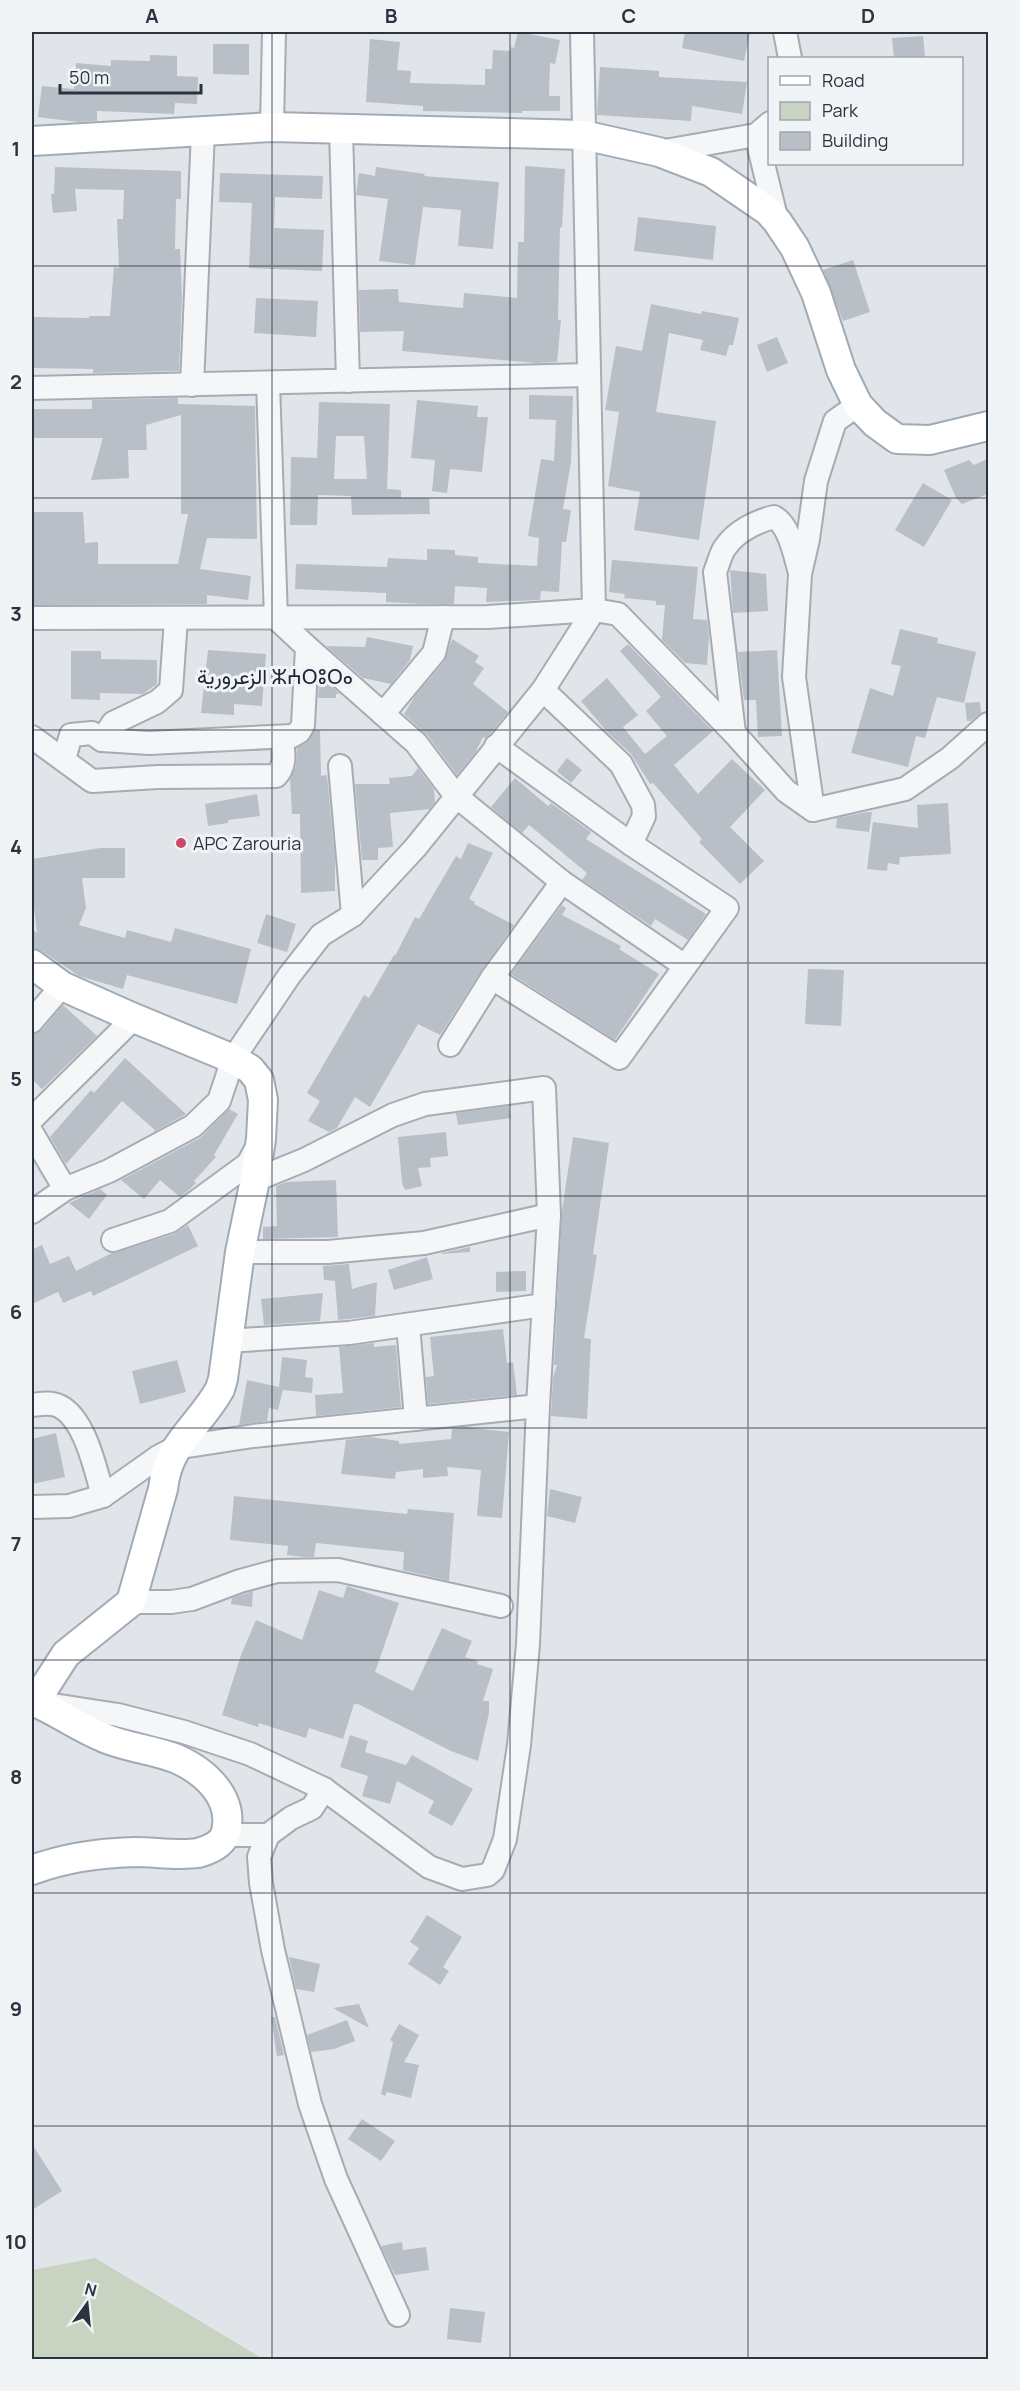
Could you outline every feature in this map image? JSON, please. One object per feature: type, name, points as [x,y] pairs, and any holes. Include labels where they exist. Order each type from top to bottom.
[{"type":"main road","points":[[32,141],[272,127],[583,135],[659,152],[711,172],[768,211],[777,221],[795,248],[816,293],[841,370],[858,405],[875,423],[897,438],[930,440],[988,426]]},
{"type":"main road","points":[[32,964],[62,986],[233,1059],[250,1069],[259,1080],[264,1100],[255,1180],[240,1252],[220,1389],[175,1448],[164,1474],[160,1499],[131,1602],[66,1654],[33,1701],[63,1714],[81,1728],[109,1740],[178,1760],[207,1778],[218,1790],[226,1806],[226,1834],[217,1845],[198,1853],[133,1852],[59,1860],[32,1870]]},
{"type":"street","points":[[272,127],[274,32]]},
{"type":"street","points":[[32,1212],[64,1189],[110,1171],[193,1126],[219,1101],[233,1059],[289,976],[321,936],[353,915],[415,848],[543,690],[594,610],[582,32]]},
{"type":"street","points":[[785,32],[790,57]]},
{"type":"street","points":[[659,152],[763,129],[768,162]]},
{"type":"street","points":[[341,130],[348,381]]},
{"type":"street","points":[[192,385],[203,132]]},
{"type":"street","points":[[768,165],[777,221]]},
{"type":"street","points":[[32,388],[589,375]]},
{"type":"street","points":[[268,383],[276,618],[416,743],[456,796],[562,882],[685,966]]},
{"type":"street","points":[[813,810],[794,677],[800,574],[808,539],[816,481],[835,422],[858,405]]},
{"type":"street","points":[[734,733],[715,572],[724,549],[742,531],[757,521],[774,517],[784,527],[800,574]]},
{"type":"street","points":[[32,618],[488,617],[594,610],[618,614],[734,733],[786,791],[813,810],[905,789],[950,758],[988,724]]},
{"type":"street","points":[[383,714],[434,653],[443,617]]},
{"type":"street","points":[[102,740],[113,723],[157,702],[171,690],[176,619]]},
{"type":"street","points":[[49,757],[71,735],[92,732],[102,740],[149,743],[292,736],[299,732],[303,725],[307,647]]},
{"type":"street","points":[[543,690],[621,764],[643,805],[644,816],[631,844]]},
{"type":"street","points":[[32,737],[49,757],[92,781],[158,777],[276,776],[282,769],[284,758],[282,737]]},
{"type":"street","points":[[492,978],[619,1058],[727,908],[631,844],[496,746]]},
{"type":"street","points":[[340,766],[353,915]]},
{"type":"street","points":[[450,1045],[492,978],[562,882]]},
{"type":"street","points":[[32,1021],[62,986]]},
{"type":"street","points":[[32,1119],[134,1018]]},
{"type":"street","points":[[33,1701],[118,1715],[183,1732],[250,1754],[324,1789],[429,1867],[462,1879],[477,1878],[494,1870],[505,1839],[519,1745],[528,1644],[549,1215],[544,1088],[416,1107],[376,1123],[304,1160],[255,1180]]},
{"type":"street","points":[[32,1133],[64,1189]]},
{"type":"street","points":[[113,1240],[170,1221],[248,1164],[261,1139]]},
{"type":"street","points":[[240,1252],[328,1252],[424,1243],[549,1215]]},
{"type":"street","points":[[228,1341],[349,1333],[544,1305]]},
{"type":"street","points":[[408,1325],[416,1419]]},
{"type":"street","points":[[32,1405],[57,1405],[75,1421],[92,1459],[103,1496]]},
{"type":"street","points":[[32,1507],[69,1506],[103,1496],[158,1457],[175,1448],[253,1436],[538,1406]]},
{"type":"street","points":[[131,1602],[171,1602],[192,1599],[240,1581],[277,1572],[338,1570],[501,1606]]},
{"type":"street","points":[[324,1789],[312,1808],[291,1818],[268,1835],[259,1857],[261,1883],[273,1950],[310,2104],[336,2179],[398,2314]]},
{"type":"street","points":[[226,1834],[268,1835]]},
{"type":"green space","points":[[95,2258],[263,2359],[32,2359],[32,2270]]},
{"type":"building","points":[[518,32],[560,40],[555,64],[550,63],[549,96],[560,96],[560,111],[522,111],[522,113],[423,111],[423,106],[366,102],[370,39],[400,42],[397,70],[411,71],[410,83],[485,85],[485,69],[492,69],[493,50],[510,51],[511,47],[514,48]]},
{"type":"building","points":[[685,32],[750,32],[744,61],[682,48]]},
{"type":"building","points":[[923,36],[925,57],[894,57],[892,38]]},
{"type":"building","points":[[213,44],[249,44],[249,75],[213,74]]},
{"type":"building","points":[[150,55],[177,56],[177,76],[198,77],[197,104],[175,103],[174,114],[97,111],[97,121],[78,122],[38,117],[42,86],[74,89],[76,63],[111,66],[111,60],[150,61]]},
{"type":"building","points":[[600,67],[659,71],[659,77],[747,82],[742,114],[692,106],[691,121],[597,115]]},
{"type":"building","points":[[525,166],[565,169],[562,228],[560,227],[558,320],[561,320],[557,362],[536,363],[402,351],[404,331],[360,332],[359,290],[398,289],[399,302],[463,308],[464,293],[517,298],[518,242],[524,242]]},
{"type":"building","points":[[55,167],[181,171],[181,199],[176,199],[175,249],[180,249],[182,296],[179,371],[93,373],[93,369],[32,368],[32,317],[110,316],[114,267],[119,268],[117,219],[123,219],[124,190],[75,189],[77,211],[53,213],[51,194],[54,194]]},
{"type":"building","points":[[376,167],[425,174],[424,176],[499,182],[493,249],[458,246],[461,210],[423,207],[415,265],[379,261],[388,199],[356,195],[359,173],[375,176]]},
{"type":"building","points":[[220,173],[323,176],[322,199],[275,197],[274,228],[324,230],[322,271],[249,268],[252,203],[219,202]]},
{"type":"building","points":[[638,217],[716,226],[713,260],[634,251]]},
{"type":"building","points":[[853,260],[870,312],[843,321],[823,270]]},
{"type":"building","points":[[256,298],[318,301],[316,337],[254,333]]},
{"type":"building","points":[[651,304],[701,314],[702,311],[739,318],[733,345],[729,345],[726,356],[700,350],[703,340],[669,333],[656,412],[716,421],[699,540],[634,530],[640,492],[608,486],[619,412],[605,410],[616,346],[642,351]]},
{"type":"building","points":[[777,337],[788,363],[767,372],[757,345]]},
{"type":"building","points":[[529,395],[573,396],[571,462],[563,509],[571,510],[566,542],[562,542],[559,592],[541,591],[540,600],[486,602],[487,588],[455,586],[454,604],[423,604],[386,602],[386,593],[295,589],[296,564],[387,567],[388,558],[427,560],[427,549],[455,550],[455,555],[478,557],[478,563],[537,566],[539,538],[528,536],[541,459],[554,461],[556,420],[529,419]]},
{"type":"building","points":[[178,398],[178,404],[255,406],[257,539],[207,538],[200,569],[251,576],[248,600],[207,595],[207,604],[32,605],[32,512],[83,512],[85,543],[98,542],[98,564],[178,564],[188,514],[181,514],[181,415],[146,425],[147,450],[128,450],[129,478],[91,480],[103,438],[32,438],[32,409],[92,409],[92,400]]},
{"type":"building","points":[[417,400],[478,406],[477,417],[488,417],[482,472],[450,469],[447,493],[432,491],[435,460],[411,458]]},
{"type":"building","points":[[319,402],[390,404],[387,489],[401,490],[401,498],[429,498],[430,514],[352,515],[351,496],[318,495],[317,525],[290,525],[291,457],[317,458]],"holes":[[[336,436],[364,436],[367,479],[334,479]]]},
{"type":"building","points":[[988,459],[988,494],[962,504],[956,498],[944,470],[969,460],[974,465]]},
{"type":"building","points":[[923,483],[952,500],[924,547],[895,530]]},
{"type":"building","points":[[612,560],[698,567],[693,619],[707,620],[709,636],[707,665],[685,663],[662,640],[665,605],[656,605],[656,601],[624,598],[625,594],[609,592]]},
{"type":"building","points":[[730,570],[766,574],[768,611],[733,613]]},
{"type":"building","points":[[900,629],[938,638],[937,643],[976,652],[964,703],[937,697],[925,738],[916,736],[908,767],[851,753],[870,688],[893,696],[901,666],[891,664]]},
{"type":"building","points":[[367,637],[413,646],[410,660],[391,684],[363,678],[326,646],[365,647]]},
{"type":"building","points":[[452,639],[479,656],[475,662],[484,668],[473,684],[508,712],[490,734],[483,737],[475,753],[457,775],[427,735],[404,714],[415,696],[444,662]]},
{"type":"building","points":[[628,644],[713,731],[674,765],[698,794],[732,759],[765,790],[730,827],[764,861],[740,884],[699,842],[702,839],[653,783],[650,784],[631,754],[608,733],[581,701],[607,678],[638,715],[623,727],[645,754],[667,736],[646,711],[661,697],[620,651]]},
{"type":"building","points":[[208,650],[266,654],[262,706],[234,704],[234,715],[201,713]]},
{"type":"building","points":[[777,650],[782,736],[758,737],[756,700],[744,700],[738,652]]},
{"type":"building","points":[[71,651],[101,651],[101,659],[157,660],[157,684],[143,694],[100,693],[100,700],[71,699]]},
{"type":"building","points":[[319,676],[340,694],[336,694],[336,698],[318,698]]},
{"type":"building","points":[[980,702],[981,713],[971,721],[967,721],[965,703]]},
{"type":"building","points":[[315,730],[320,730],[321,776],[327,775],[335,859],[335,891],[301,893],[300,814],[292,814],[290,779],[296,766],[297,748],[306,743]]},
{"type":"building","points":[[567,758],[582,770],[571,783],[557,771]]},
{"type":"building","points":[[418,768],[434,789],[435,802],[430,809],[390,813],[393,847],[378,848],[378,860],[362,860],[355,784],[390,784],[389,778],[412,776]]},
{"type":"building","points":[[515,778],[548,806],[551,803],[591,832],[586,839],[706,914],[688,940],[655,919],[651,926],[582,880],[587,873],[529,825],[522,833],[491,807]]},
{"type":"building","points":[[257,794],[260,816],[228,820],[228,823],[208,826],[205,804]]},
{"type":"building","points":[[948,803],[951,854],[900,857],[899,865],[888,863],[887,871],[867,869],[873,822],[918,828],[917,805]]},
{"type":"building","points":[[872,812],[869,832],[836,828],[837,818]]},
{"type":"building","points":[[468,843],[493,853],[469,899],[475,902],[474,904],[514,925],[440,1035],[418,1024],[370,1107],[355,1097],[337,1128],[329,1132],[308,1121],[320,1101],[307,1093],[364,995],[369,998],[395,956],[415,917],[419,919],[456,856],[461,859]]},
{"type":"building","points":[[100,848],[125,848],[125,878],[82,878],[86,908],[79,925],[125,938],[127,930],[171,942],[175,928],[251,949],[237,1004],[127,975],[123,989],[79,976],[42,951],[32,948],[32,929],[37,933],[32,891],[32,859]]},
{"type":"building","points":[[562,905],[566,908],[562,915],[621,946],[619,949],[659,974],[615,1040],[511,974]]},
{"type":"building","points":[[266,914],[296,924],[287,952],[257,943]]},
{"type":"building","points":[[808,969],[844,970],[841,1026],[805,1024]]},
{"type":"building","points":[[63,1005],[97,1036],[42,1089],[32,1079],[32,1034],[42,1030]]},
{"type":"building","points":[[125,1058],[186,1114],[152,1133],[155,1130],[122,1101],[66,1164],[50,1137],[91,1090],[94,1093]]},
{"type":"building","points":[[509,1106],[511,1118],[458,1125],[456,1113]]},
{"type":"building","points":[[229,1109],[238,1114],[214,1155],[216,1157],[194,1181],[196,1183],[180,1197],[160,1180],[144,1199],[121,1180],[200,1138]]},
{"type":"building","points":[[446,1132],[448,1156],[430,1158],[431,1167],[418,1168],[422,1186],[405,1190],[402,1183],[398,1137]]},
{"type":"building","points":[[573,1137],[609,1143],[593,1254],[597,1255],[584,1338],[591,1339],[587,1419],[551,1416],[553,1377],[557,1365],[554,1365],[562,1211]]},
{"type":"building","points":[[336,1180],[338,1237],[263,1239],[263,1227],[277,1226],[276,1186],[287,1182]]},
{"type":"building","points":[[100,1189],[107,1195],[89,1219],[69,1203]]},
{"type":"building","points":[[188,1225],[198,1246],[93,1296],[91,1291],[63,1303],[58,1292],[32,1304],[32,1250],[42,1245],[50,1264],[69,1256],[76,1271],[112,1253],[174,1234]]},
{"type":"building","points":[[470,1247],[470,1252],[442,1254],[442,1253]]},
{"type":"building","points":[[427,1257],[433,1279],[394,1290],[388,1270]]},
{"type":"building","points":[[349,1264],[352,1289],[377,1282],[375,1316],[338,1320],[335,1281],[324,1280],[323,1266]]},
{"type":"building","points":[[526,1271],[526,1291],[496,1292],[496,1272]]},
{"type":"building","points":[[323,1293],[320,1321],[264,1325],[261,1299]]},
{"type":"building","points":[[503,1329],[507,1363],[513,1362],[517,1395],[428,1404],[426,1377],[434,1376],[430,1337]]},
{"type":"building","points":[[374,1343],[374,1347],[396,1345],[401,1407],[316,1416],[315,1395],[343,1393],[339,1347]]},
{"type":"building","points":[[282,1357],[307,1360],[305,1377],[313,1378],[312,1393],[283,1390],[278,1410],[269,1408],[267,1421],[239,1425],[247,1380],[279,1387]]},
{"type":"building","points":[[177,1360],[186,1392],[140,1404],[132,1371]]},
{"type":"building","points":[[464,1427],[509,1432],[502,1518],[477,1516],[481,1470],[447,1467],[448,1476],[423,1478],[423,1469],[396,1472],[395,1479],[341,1474],[346,1440],[370,1437],[399,1441],[399,1444],[451,1439],[452,1429]]},
{"type":"building","points":[[56,1433],[65,1477],[32,1484],[32,1439]]},
{"type":"building","points":[[550,1489],[582,1497],[575,1523],[547,1516]]},
{"type":"building","points":[[234,1496],[407,1514],[408,1509],[454,1513],[449,1581],[403,1570],[404,1552],[316,1543],[314,1557],[304,1557],[287,1555],[288,1546],[230,1540]]},
{"type":"building","points":[[347,1586],[399,1603],[375,1672],[413,1691],[442,1628],[472,1641],[465,1657],[493,1669],[483,1701],[489,1701],[489,1713],[478,1761],[451,1751],[358,1704],[354,1704],[343,1739],[309,1728],[306,1738],[259,1723],[258,1727],[222,1715],[241,1655],[256,1620],[302,1640],[319,1590],[343,1598]]},
{"type":"building","points":[[253,1591],[252,1607],[231,1604],[232,1598]]},
{"type":"building","points":[[350,1735],[368,1741],[365,1752],[406,1765],[412,1755],[473,1789],[452,1826],[428,1813],[434,1801],[397,1781],[390,1804],[362,1796],[368,1776],[340,1767]]},
{"type":"building","points":[[427,1915],[462,1937],[443,1967],[449,1971],[440,1985],[408,1964],[419,1948],[410,1942]]},
{"type":"building","points":[[289,1957],[320,1964],[314,1992],[296,1989]]},
{"type":"building","points":[[359,2004],[369,2028],[333,2008]]},
{"type":"building","points":[[271,2017],[275,2017],[284,2055],[277,2056]]},
{"type":"building","points":[[347,2020],[355,2041],[334,2049],[311,2052],[307,2035]]},
{"type":"building","points":[[399,2024],[419,2035],[404,2062],[419,2065],[411,2098],[387,2092],[385,2096],[381,2094],[393,2042],[390,2040]]},
{"type":"building","points":[[362,2119],[395,2141],[381,2161],[348,2139]]},
{"type":"building","points":[[32,2144],[62,2191],[32,2210]]},
{"type":"building","points":[[402,2242],[403,2250],[426,2247],[429,2270],[395,2275],[381,2246]]},
{"type":"building","points":[[450,2308],[485,2312],[481,2343],[447,2339]]},
{"type":"place","name":"APC Zarouria","points":[[181,843]]},
{"type":"district","name":"الزعرورية ⵣⵄⵔⵓⵔⴰ","points":[[275,676]]}]
